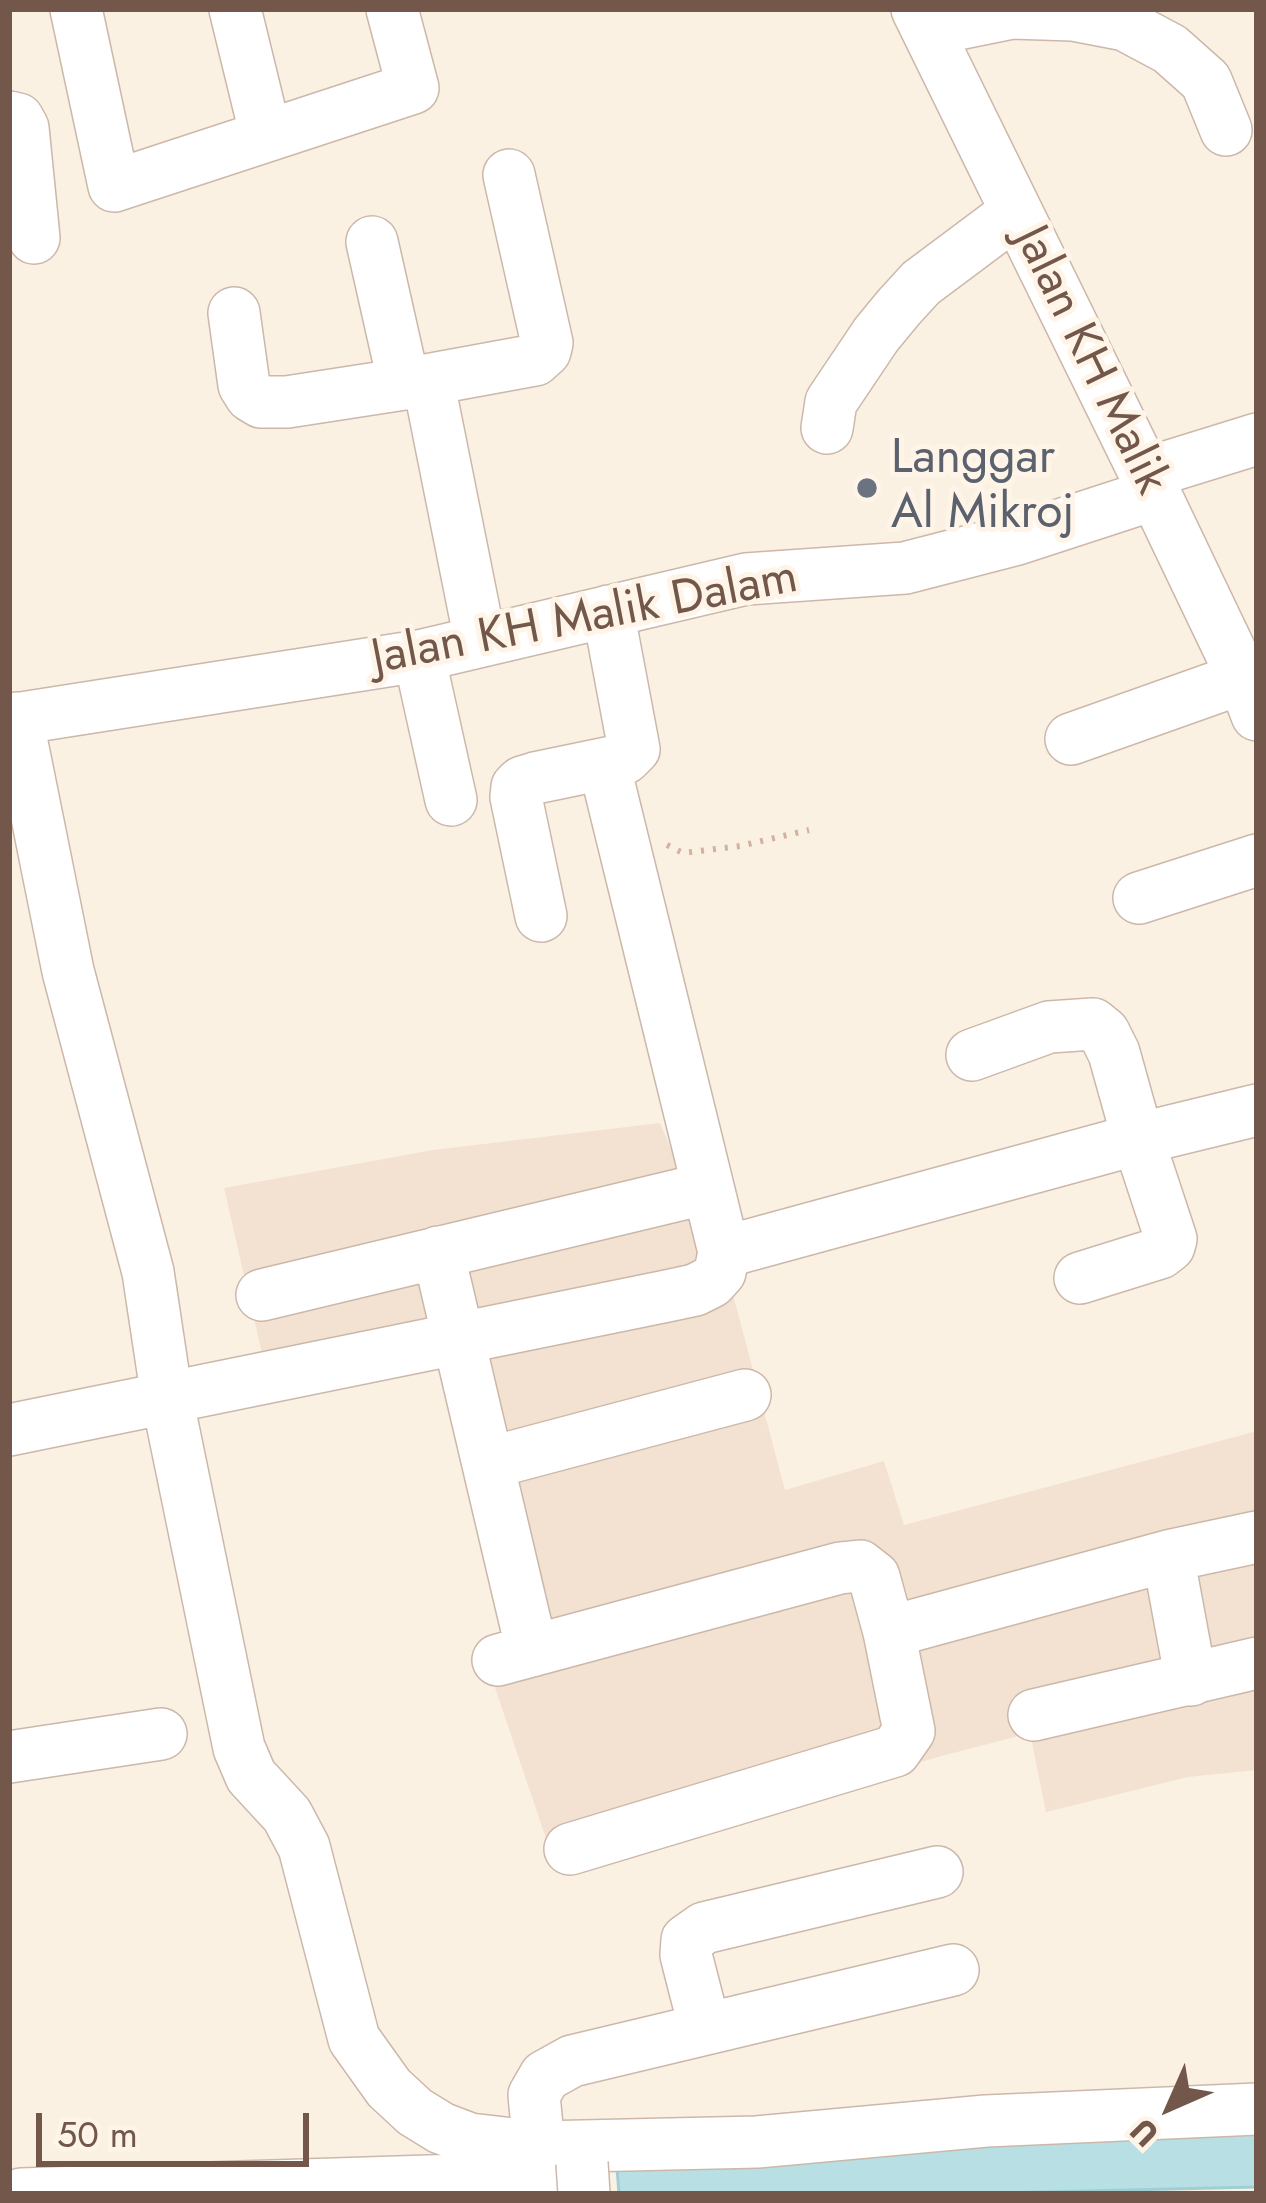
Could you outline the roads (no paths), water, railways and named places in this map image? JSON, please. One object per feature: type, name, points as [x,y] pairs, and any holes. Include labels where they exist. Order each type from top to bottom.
[{"type":"street","points":[[76,9],[114,186],[413,88],[392,9]]},
{"type":"street","points":[[235,9],[266,136]]},
{"type":"street","points":[[922,20],[1073,15],[1124,25],[1170,50],[1206,82],[1226,130]]},
{"type":"street","name":"Jalan KH Malik","points":[[922,20],[1252,689]]},
{"type":"street","points":[[9,117],[18,119],[23,128],[34,238]]},
{"type":"street","points":[[234,313],[244,385],[261,402],[287,402],[535,360],[547,343],[509,175]]},
{"type":"street","points":[[827,428],[831,402],[899,307],[921,283],[1016,212]]},
{"type":"street","points":[[372,242],[416,382],[480,640]]},
{"type":"street","name":"Jalan KH Malik Dalam","points":[[13,719],[419,656],[746,579],[905,568],[1017,538],[1257,439]]},
{"type":"street","points":[[541,916],[517,787],[535,778],[626,758],[634,749],[608,610]]},
{"type":"street","points":[[419,656],[452,800]]},
{"type":"street","points":[[1071,739],[1252,689]]},
{"type":"street","points":[[13,719],[68,971],[148,1272],[167,1398],[239,1748],[251,1776],[286,1815],[304,1847],[354,2039],[389,2088],[441,2128],[571,2162],[986,2121],[1257,2109]]},
{"type":"street","points":[[9,1430],[695,1290],[720,1272],[724,1252],[604,764]]},
{"type":"street","points":[[1138,898],[1257,860]]},
{"type":"street","points":[[973,1055],[1049,1028],[1093,1024],[1104,1033],[1114,1053],[1171,1239],[1160,1253],[1080,1278]]},
{"type":"street","points":[[724,1252],[1257,1110]]},
{"type":"street","points":[[262,1295],[687,1192]]},
{"type":"street","points":[[437,1252],[489,1463],[515,1655],[860,1566],[874,1577],[890,1632],[909,1731],[895,1751],[570,1849]]},
{"type":"street","points":[[489,1463],[745,1395]]},
{"type":"street","points":[[890,1632],[1168,1556],[1257,1538]]},
{"type":"street","points":[[1168,1556],[1191,1680]]},
{"type":"street","points":[[1034,1715],[1257,1664]]},
{"type":"street","points":[[9,1757],[161,1734]]},
{"type":"street","points":[[705,2029],[686,1955],[687,1940],[704,1928],[937,1872]]},
{"type":"street","points":[[571,2162],[534,2096],[553,2070],[572,2061],[952,1970]]},
{"type":"street","points":[[21,2194],[608,2175],[1099,2135],[1257,2143]]},
{"type":"water","points":[[1257,2108],[1257,2187],[954,2194],[619,2194],[615,2142]]},
{"type":"place","name":"Langgar Al Mikroj","points":[[867,488]]}]
